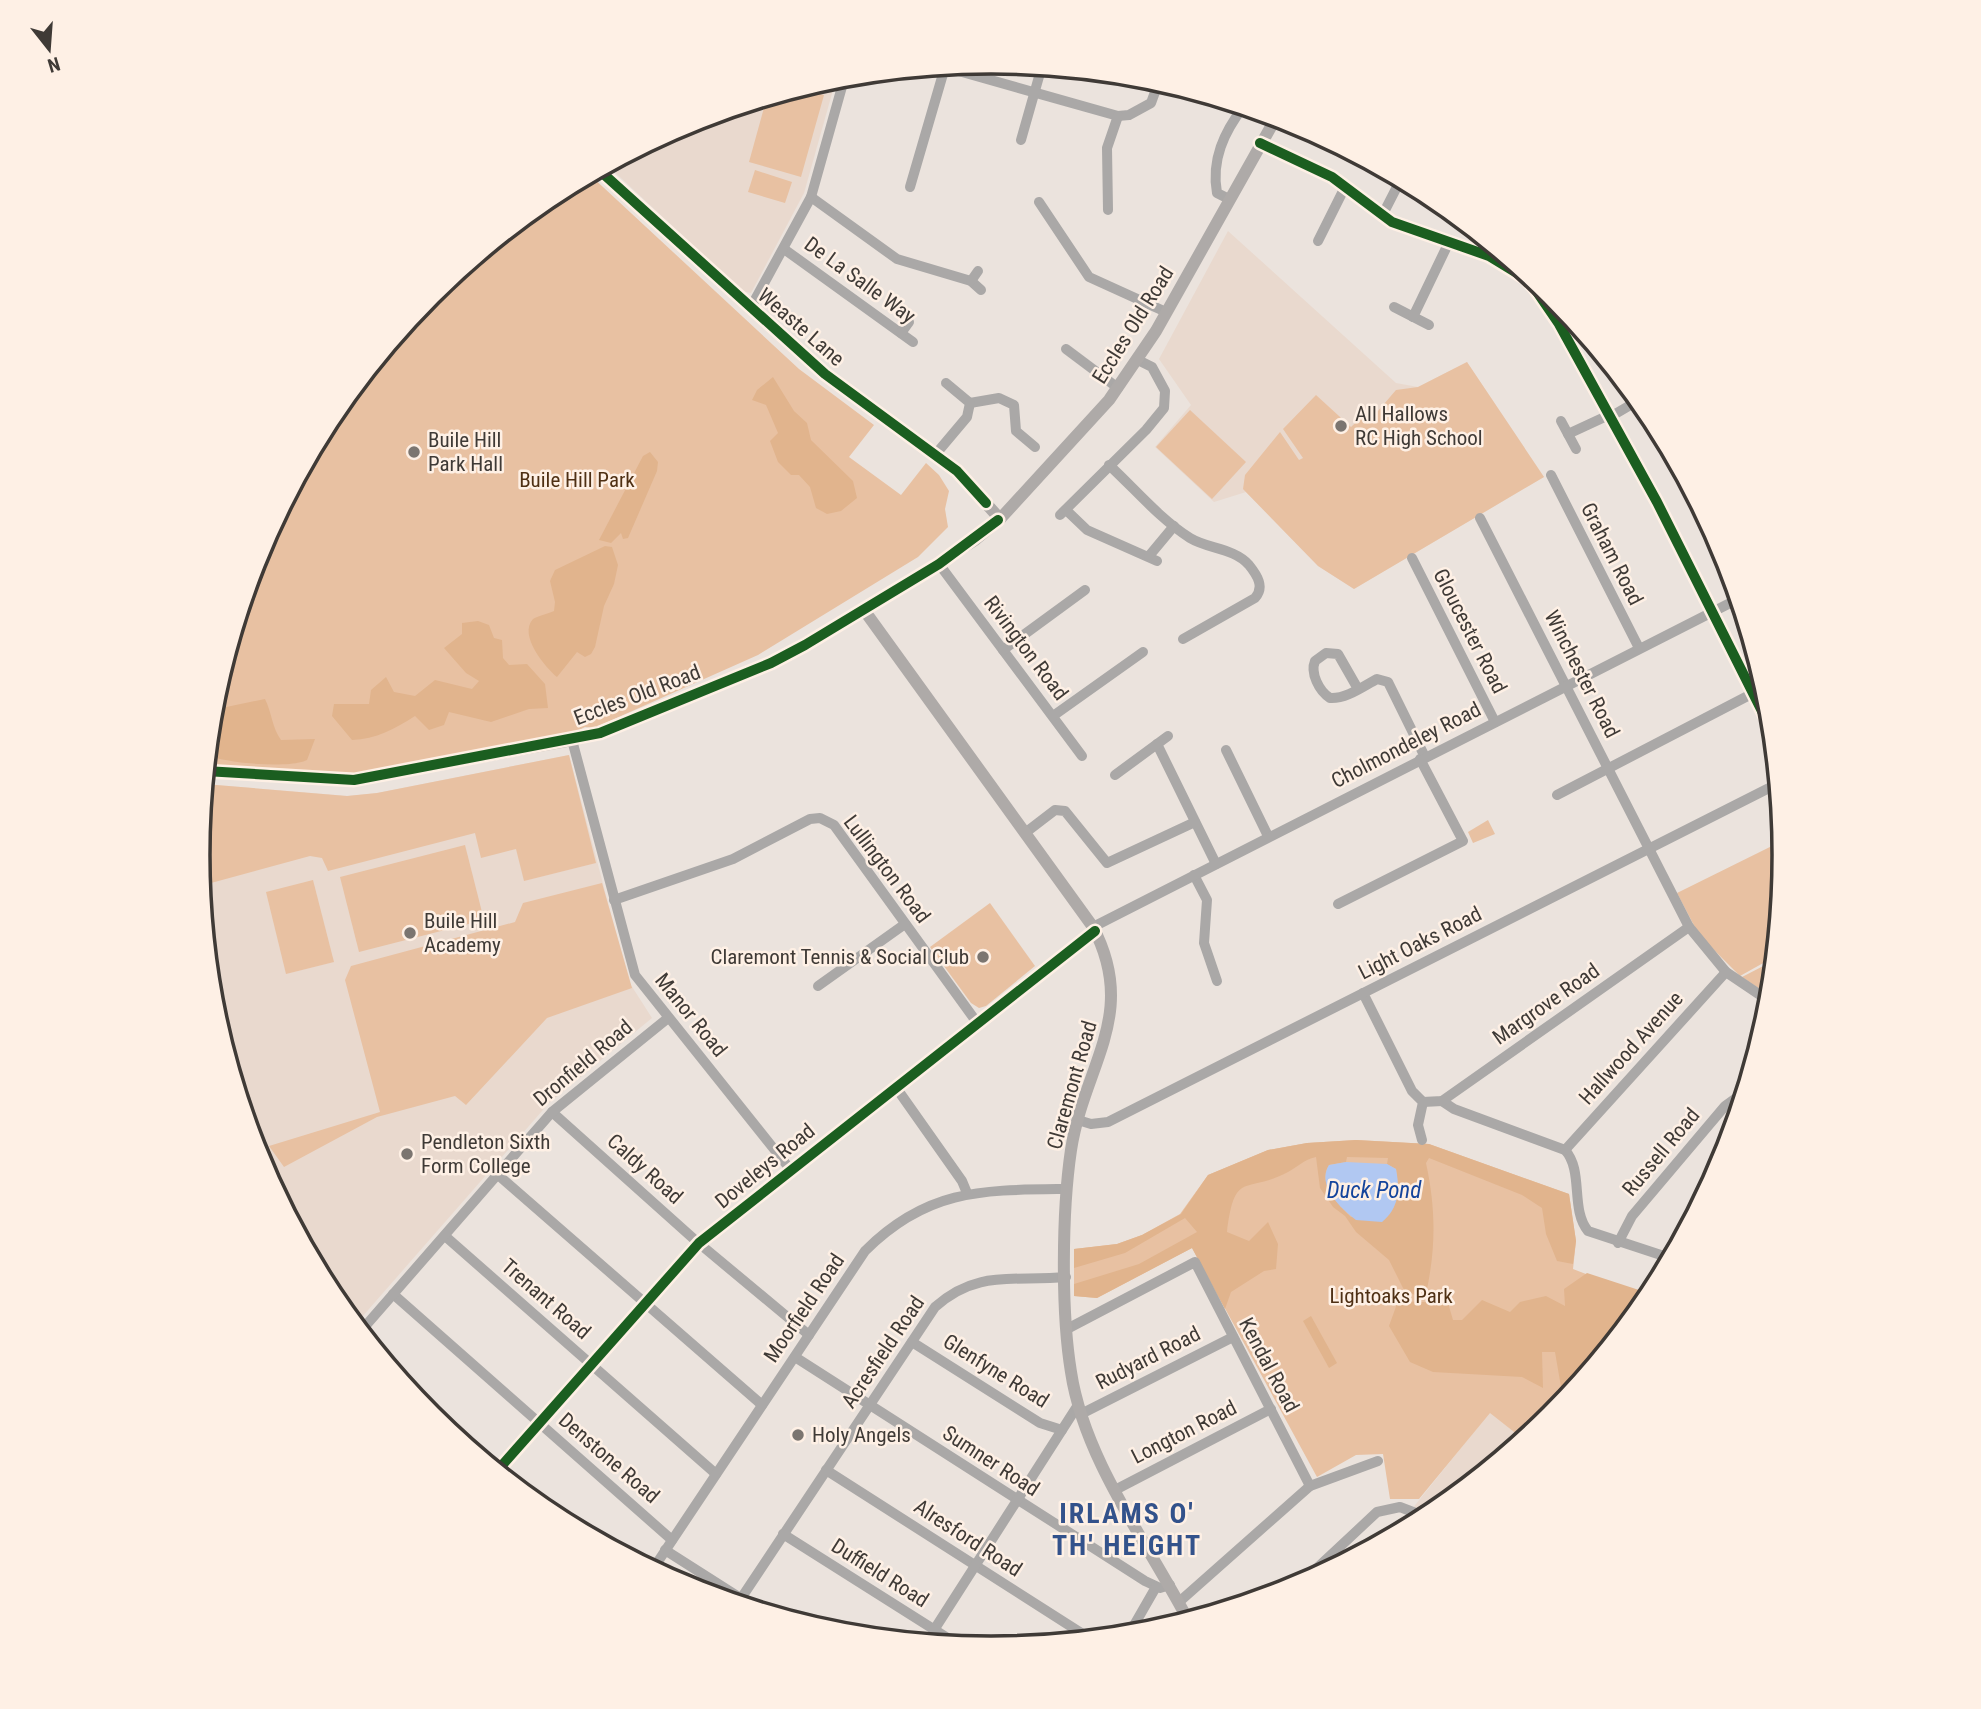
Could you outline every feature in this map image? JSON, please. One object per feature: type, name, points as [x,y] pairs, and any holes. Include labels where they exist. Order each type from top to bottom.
[{"type":"main road","name":"Eccles Old Road","points":[[214,772],[328,781],[354,780],[572,740],[617,727],[771,663],[864,610],[939,564],[1000,519],[1118,388],[1166,312],[1271,126]]},
{"type":"main road","name":"Weaste Lane","points":[[605,175],[825,374],[957,471],[1000,519]]},
{"type":"main road","name":"Claremont Road","points":[[864,610],[1094,929],[1110,976],[1112,1008],[1078,1120],[1067,1189],[1067,1329],[1071,1372],[1080,1409],[1115,1490],[1184,1611]]},
{"type":"street","points":[[970,74],[1118,116],[1129,115],[1151,103],[1155,92]]},
{"type":"street","points":[[910,187],[941,75]]},
{"type":"street","points":[[1021,140],[1040,75]]},
{"type":"street","points":[[750,309],[811,197],[842,88]]},
{"type":"street","points":[[1229,199],[1217,193],[1217,160],[1227,131],[1239,114]]},
{"type":"street","points":[[1108,211],[1107,148],[1118,116]]},
{"type":"street","points":[[1260,143],[1332,177],[1382,216],[1450,242],[1483,249]]},
{"type":"street","points":[[1318,241],[1345,187]]},
{"type":"street","points":[[1382,216],[1397,188]]},
{"type":"street","points":[[811,197],[897,259],[971,281],[981,290]]},
{"type":"street","points":[[1039,202],[1089,277],[1166,312]]},
{"type":"street","points":[[1413,317],[1450,242]]},
{"type":"street","name":"De La Salle Way","points":[[784,249],[913,342]]},
{"type":"street","points":[[971,281],[978,271]]},
{"type":"street","points":[[1394,307],[1429,325]]},
{"type":"street","points":[[1548,308],[1657,502],[1755,697]]},
{"type":"street","points":[[901,333],[909,322]]},
{"type":"street","points":[[1066,349],[1118,388]]},
{"type":"street","points":[[1138,360],[1152,367],[1165,391],[1164,408],[1146,430],[1063,513],[1087,530],[1153,559],[1174,526]]},
{"type":"street","points":[[946,383],[970,404]]},
{"type":"street","points":[[970,404],[999,398],[1014,405],[1016,431],[1035,447]]},
{"type":"street","points":[[935,455],[967,417],[970,404]]},
{"type":"street","points":[[1568,434],[1629,406]]},
{"type":"street","points":[[1561,421],[1576,449]]},
{"type":"street","points":[[1109,465],[1174,526],[1194,540],[1243,559],[1261,586],[1255,598],[1183,639]]},
{"type":"street","name":"Graham Road","points":[[1551,475],[1639,648]]},
{"type":"street","name":"Winchester Road","points":[[1480,518],[1689,927],[1726,972],[1758,994]]},
{"type":"street","name":"Gloucester Road","points":[[1412,558],[1495,722]]},
{"type":"street","name":"Rivington Road","points":[[939,564],[1082,755]]},
{"type":"street","points":[[1003,650],[1085,590]]},
{"type":"street","name":"Cholmondeley Road","points":[[1094,929],[1268,836],[1730,603]]},
{"type":"street","points":[[1053,716],[1143,652]]},
{"type":"street","points":[[1338,904],[1463,841],[1388,682],[1377,679],[1358,689],[1338,698],[1326,696],[1313,673],[1313,665],[1318,657],[1330,652],[1338,654],[1358,689]]},
{"type":"street","points":[[1556,794],[1753,693]]},
{"type":"street","points":[[1115,775],[1168,737]]},
{"type":"street","name":"Manor Road","points":[[572,740],[635,975],[790,1169]]},
{"type":"street","points":[[1157,744],[1216,864]]},
{"type":"street","points":[[1226,750],[1268,836]]},
{"type":"street","name":"Light Oaks Road","points":[[1078,1120],[1096,1124],[1108,1122],[1769,788]]},
{"type":"street","points":[[1025,833],[1061,809],[1068,813],[1107,863],[1195,822]]},
{"type":"street","name":"Lullington Road","points":[[614,901],[715,866],[805,821],[820,818],[834,825],[978,1024]]},
{"type":"street","points":[[1194,875],[1207,900],[1204,943],[1217,981]]},
{"type":"street","points":[[818,986],[905,923]]},
{"type":"street","name":"Margrove Road","points":[[1442,1101],[1689,927]]},
{"type":"street","name":"Doveleys Road","points":[[503,1464],[699,1243],[895,1086],[978,1024],[1094,929]]},
{"type":"street","name":"Hallwood Avenue","points":[[1565,1150],[1726,972]]},
{"type":"street","points":[[1363,993],[1412,1091],[1423,1102],[1442,1101],[1454,1109],[1565,1150],[1571,1159],[1583,1225],[1591,1233],[1661,1255]]},
{"type":"street","name":"Dronfield Road","points":[[367,1324],[552,1112],[668,1018]]},
{"type":"street","points":[[895,1086],[962,1181],[967,1193]]},
{"type":"street","name":"Russell Road","points":[[1618,1243],[1632,1216],[1731,1101]]},
{"type":"street","points":[[1422,1140],[1418,1125],[1423,1102]]},
{"type":"street","name":"Caldy Road","points":[[552,1112],[699,1243],[809,1335]]},
{"type":"street","points":[[498,1174],[762,1405]]},
{"type":"street","name":"Moorfield Road","points":[[658,1561],[865,1251],[882,1235],[899,1222],[939,1200],[967,1193],[1067,1189]]},
{"type":"street","name":"Trenant Road","points":[[445,1236],[716,1475]]},
{"type":"street","name":"Kendal Road","points":[[1067,1329],[1195,1262],[1310,1486]]},
{"type":"street","name":"Acresfield Road","points":[[743,1595],[935,1307],[964,1287],[985,1279],[1066,1278]]},
{"type":"street","name":"Denstone Road","points":[[393,1294],[673,1540]]},
{"type":"street","name":"Rudyard Road","points":[[1080,1409],[1233,1337]]},
{"type":"street","name":"Glenfyne Road","points":[[912,1342],[1040,1423],[1062,1430]]},
{"type":"street","name":"Sumner Road","points":[[795,1357],[1017,1501],[1156,1587]]},
{"type":"street","points":[[934,1630],[1062,1430],[1080,1409]]},
{"type":"street","name":"Longton Road","points":[[1115,1490],[1271,1409]]},
{"type":"street","points":[[1179,1602],[1310,1486],[1378,1461]]},
{"type":"street","name":"Alresford Road","points":[[826,1470],[1077,1630]]},
{"type":"street","points":[[1326,1559],[1377,1512],[1400,1507],[1412,1512]]},
{"type":"street","name":"Duffield Road","points":[[783,1534],[941,1634]]},
{"type":"street","points":[[665,1550],[716,1585]]},
{"type":"street","points":[[1136,1621],[1156,1587],[1170,1585]]},
{"type":"shaded area","points":[[833,90],[804,193],[751,293],[742,291],[613,171],[692,133],[739,115]]},
{"type":"shaded area","name":"All Hallows RC High School","points":[[1228,231],[1396,383],[1418,387],[1467,362],[1544,477],[1354,589],[1318,566],[1246,492],[1214,502],[1155,447],[1191,405],[1159,359]]},
{"type":"shaded area","points":[[773,377],[794,411],[807,423],[811,440],[853,481],[857,498],[841,511],[827,514],[816,508],[810,487],[799,475],[791,475],[778,462],[770,441],[778,433],[766,405],[752,400],[757,390]]},
{"type":"shaded area","points":[[650,452],[658,462],[657,471],[628,538],[623,539],[621,533],[611,543],[599,540],[643,456]]},
{"type":"shaded area","points":[[605,546],[612,547],[618,565],[614,584],[604,606],[595,647],[591,654],[585,657],[577,652],[557,677],[535,650],[529,626],[533,619],[554,611],[555,602],[550,581],[555,570]]},
{"type":"shaded area","points":[[478,621],[489,625],[494,638],[502,640],[503,658],[509,665],[527,664],[545,684],[548,708],[529,709],[491,722],[449,712],[444,725],[429,730],[415,716],[385,732],[352,740],[332,716],[334,704],[369,704],[371,690],[386,677],[394,692],[415,696],[435,680],[472,689],[479,681],[466,673],[444,648],[462,634],[462,623]]},
{"type":"shaded area","points":[[265,699],[281,740],[315,739],[307,760],[286,764],[257,764],[216,758],[224,708]]},
{"type":"shaded area","name":"Buile Hill Academy","points":[[569,755],[629,982],[652,1018],[549,1103],[362,1317],[314,1245],[290,1200],[251,1106],[236,1057],[216,956],[211,906],[211,803],[213,785],[347,796],[377,793]]},
{"type":"shaded area","points":[[1356,1140],[1429,1144],[1569,1194],[1576,1241],[1573,1264],[1557,1261],[1546,1234],[1542,1208],[1522,1195],[1429,1158],[1426,1163],[1432,1196],[1432,1261],[1426,1294],[1417,1296],[1404,1290],[1389,1260],[1356,1232],[1345,1216],[1333,1207],[1320,1188],[1316,1157],[1273,1179],[1238,1191],[1230,1212],[1227,1232],[1249,1241],[1268,1222],[1278,1244],[1276,1269],[1264,1271],[1231,1292],[1225,1309],[1192,1248],[1097,1298],[1074,1296],[1074,1284],[1139,1264],[1197,1232],[1185,1218],[1125,1253],[1074,1268],[1074,1249],[1117,1244],[1142,1235],[1181,1214],[1208,1175],[1268,1150],[1307,1143]],"holes":[[[1347,1157],[1388,1158],[1387,1164],[1396,1169],[1399,1195],[1351,1217],[1335,1200],[1327,1186],[1326,1172],[1329,1165],[1346,1162]]]},
{"type":"shaded area","points":[[1587,1273],[1639,1290],[1610,1330],[1561,1387],[1555,1352],[1542,1352],[1543,1388],[1522,1377],[1433,1372],[1410,1362],[1389,1326],[1398,1301],[1448,1303],[1453,1320],[1462,1320],[1482,1300],[1510,1312],[1520,1302],[1546,1296],[1565,1306],[1564,1289]]},
{"type":"shaded area","points":[[1311,1316],[1337,1363],[1329,1368],[1303,1321]]},
{"type":"shaded area","points":[[1490,1412],[1515,1433],[1466,1474],[1424,1504],[1412,1509]]},
{"type":"green space","points":[[817,94],[824,95],[801,177],[749,162],[764,107]]},
{"type":"green space","points":[[755,170],[792,182],[785,203],[748,192]]},
{"type":"green space","name":"Buile Hill Park","points":[[596,181],[799,369],[874,425],[849,457],[901,495],[926,463],[939,475],[949,491],[945,509],[948,527],[918,557],[758,655],[594,728],[585,727],[567,736],[355,776],[215,765],[236,652],[269,556],[314,464],[371,379],[403,340],[438,302],[476,267],[515,235]]},
{"type":"green space","points":[[1467,362],[1544,477],[1354,589],[1318,566],[1243,489],[1245,475],[1280,432],[1299,460],[1303,458],[1283,429],[1316,395],[1351,427],[1373,406],[1378,411],[1396,390],[1418,387]]},
{"type":"green space","points":[[1190,410],[1246,462],[1212,499],[1156,447]]},
{"type":"green space","points":[[569,755],[596,863],[524,881],[516,849],[481,858],[475,833],[328,871],[322,858],[310,856],[211,883],[213,785],[347,796],[377,793]]},
{"type":"green space","points":[[1488,820],[1495,834],[1473,843],[1468,832]]},
{"type":"green space","points":[[465,845],[484,920],[359,952],[340,877]]},
{"type":"green space","points":[[1772,846],[1770,906],[1764,963],[1740,976],[1699,935],[1677,893]]},
{"type":"green space","points":[[313,880],[334,962],[286,974],[266,892]]},
{"type":"green space","points":[[602,883],[632,988],[547,1018],[466,1105],[455,1096],[377,1117],[284,1167],[269,1146],[380,1112],[345,980],[351,966],[515,922],[523,903]]},
{"type":"green space","name":"Claremont Tennis & Social Club","points":[[990,903],[1035,966],[986,1006],[979,1008],[971,1003],[930,947]]},
{"type":"green space","points":[[1763,966],[1759,989],[1742,977]]},
{"type":"green space","name":"Lightoaks Park","points":[[1356,1140],[1429,1144],[1569,1194],[1576,1241],[1573,1269],[1636,1293],[1610,1330],[1543,1407],[1515,1433],[1490,1413],[1419,1499],[1390,1499],[1383,1454],[1356,1455],[1317,1477],[1192,1248],[1097,1298],[1074,1296],[1074,1249],[1117,1244],[1142,1235],[1180,1214],[1208,1175],[1268,1150],[1307,1143]]},
{"type":"water","name":"Duck Pond","points":[[1346,1162],[1387,1164],[1396,1169],[1397,1198],[1392,1211],[1382,1222],[1356,1220],[1332,1196],[1326,1180],[1329,1165]]},
{"type":"cycle path","points":[[1260,143],[1332,177],[1392,222],[1489,256],[1499,262]]},
{"type":"cycle path","points":[[605,175],[825,374],[957,471],[986,503]]},
{"type":"cycle path","points":[[1547,306],[1657,502],[1755,697]]},
{"type":"cycle path","points":[[214,772],[354,780],[600,733],[771,663],[805,645],[939,564],[998,520]]},
{"type":"cycle path","points":[[503,1464],[699,1243],[1095,931]]},
{"type":"place","name":"All Hallows RC High School","points":[[1341,426]]},
{"type":"place","name":"Buile Hill Park Hall","points":[[414,452]]},
{"type":"place","name":"Buile Hill Academy","points":[[410,933]]},
{"type":"place","name":"Claremont Tennis & Social Club","points":[[983,957]]},
{"type":"place","name":"Pendleton Sixth Form College","points":[[407,1154]]},
{"type":"place","name":"Holy Angels","points":[[798,1435]]},
{"type":"district","name":"IRLAMS O' TH' HEIGHT","points":[[1127,1529]]}]
